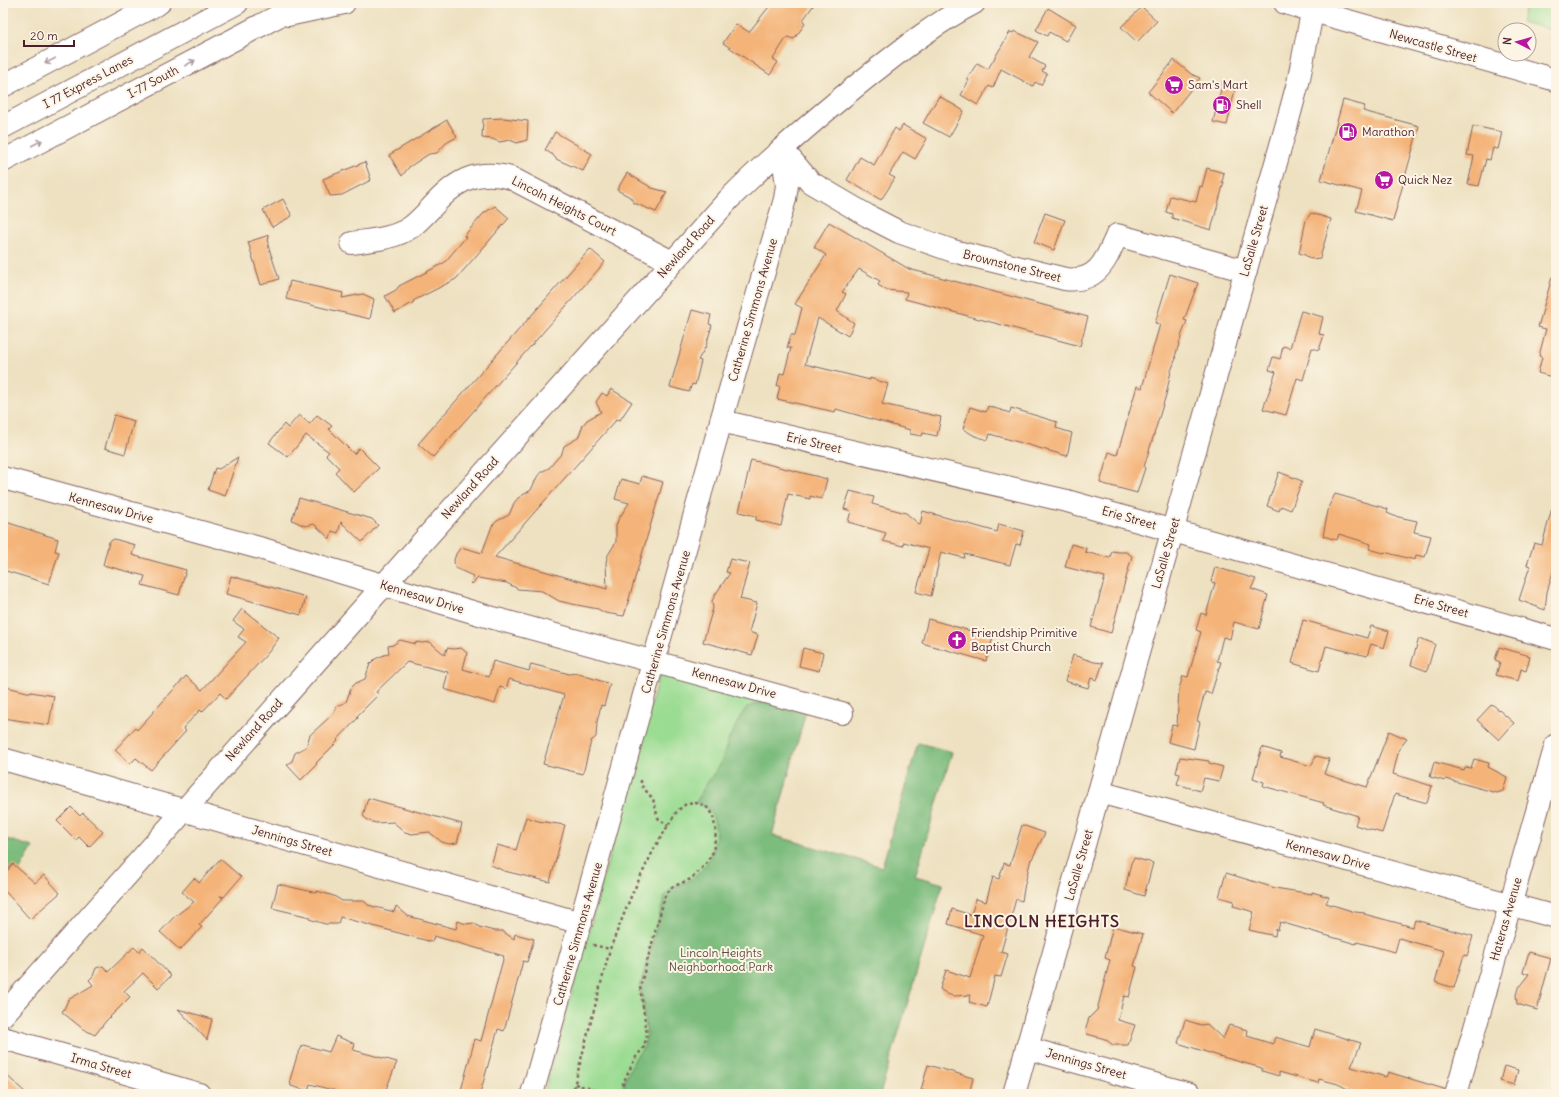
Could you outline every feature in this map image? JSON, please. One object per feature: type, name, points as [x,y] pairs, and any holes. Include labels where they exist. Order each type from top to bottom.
[{"type":"main road","points":[[3,86],[159,3]]},
{"type":"main road","name":"I 77 Express Lanes","points":[[3,127],[237,3]]},
{"type":"main road","name":"I-77 South","points":[[3,161],[303,3]]},
{"type":"main road","points":[[275,18],[344,3]]},
{"type":"main road","name":"Newland Road","points":[[3,1015],[183,810],[729,199],[819,116],[928,31],[974,3]]},
{"type":"main road","points":[[1285,3],[1312,6]]},
{"type":"main road","name":"Newcastle Street","points":[[1312,6],[1556,80]]},
{"type":"main road","name":"LaSalle Street","points":[[1014,1094],[1296,90],[1312,6]]},
{"type":"main road","name":"Brownstone Street","points":[[782,149],[810,182],[816,186],[899,232],[954,251],[1065,279],[1079,280],[1097,271],[1106,261],[1117,235],[1246,271]]},
{"type":"main road","name":"Catherine Simmons Avenue","points":[[532,1094],[785,199],[787,185],[782,149]]},
{"type":"main road","name":"Lincoln Heights Court","points":[[352,243],[396,235],[416,223],[443,194],[455,185],[468,178],[492,174],[512,178],[672,262]]},
{"type":"main road","name":"Erie Street","points":[[721,421],[1067,501],[1556,639]]},
{"type":"main road","name":"Kennesaw Drive","points":[[3,478],[263,549],[486,616],[842,713]]},
{"type":"main road","name":"Hateras Avenue","points":[[1456,1094],[1556,744]]},
{"type":"main road","name":"Jennings Street","points":[[3,759],[581,923]]},
{"type":"main road","name":"Kennesaw Drive","points":[[1099,792],[1556,917]]},
{"type":"main road","name":"Irma Street","points":[[3,1038],[174,1091],[199,1094]]},
{"type":"main road","name":"Jennings Street","points":[[1028,1048],[1190,1094]]},
{"type":"path","points":[[641,774],[641,785],[653,799],[658,818],[668,826]]},
{"type":"path","points":[[572,1094],[610,949],[632,894],[655,847],[677,811],[686,804],[696,803],[706,806],[713,816],[716,832],[713,852],[705,865],[691,879],[672,887],[665,896],[640,987],[647,1034],[644,1047],[636,1057],[623,1083],[626,1094]]},
{"type":"path","points":[[575,1084],[595,1090]]},
{"type":"green space","points":[[1527,3],[1556,3],[1556,31],[1537,26],[1537,22],[1521,22]]},
{"type":"green space","name":"Lincoln Heights Neighborhood Park","points":[[660,672],[806,711],[772,835],[882,867],[918,743],[952,752],[915,876],[943,884],[880,1094],[544,1094]]},
{"type":"green space","name":"Lincoln Heights Neighborhood Park","points":[[766,701],[806,711],[772,835],[882,867],[918,743],[952,752],[915,876],[943,884],[880,1094],[626,1094],[623,1083],[636,1057],[644,1047],[647,1034],[640,987],[665,896],[674,887],[690,880],[696,875],[707,863],[714,848],[716,832],[712,816],[709,810],[696,803],[705,786],[720,765],[729,739],[740,717],[747,707]]},
{"type":"green space","points":[[3,838],[33,847],[3,899]]},
{"type":"building","points":[[772,3],[815,3],[803,20],[805,24],[794,39],[787,37],[773,59],[778,62],[770,75],[723,43],[736,24],[749,32]]},
{"type":"building","points":[[1142,7],[1157,21],[1137,42],[1121,27]]},
{"type":"building","points":[[1048,8],[1076,25],[1066,41],[1049,32],[1047,36],[1036,30]]},
{"type":"building","points":[[1014,31],[1038,42],[1029,57],[1045,66],[1042,71],[1047,74],[1041,85],[1035,82],[1033,86],[1001,69],[993,88],[989,86],[978,105],[961,95],[969,80],[967,79],[977,63],[988,69],[1010,32],[1013,33]]},
{"type":"building","name":"Sam's Mart","points":[[1174,60],[1191,74],[1200,78],[1172,113],[1148,92]]},
{"type":"building","points":[[1223,81],[1236,85],[1227,125],[1213,122]]},
{"type":"building","points":[[939,96],[964,111],[949,137],[923,123]]},
{"type":"building","points":[[1343,100],[1365,106],[1363,111],[1419,126],[1393,221],[1356,211],[1362,191],[1321,180]]},
{"type":"building","points":[[503,118],[528,121],[527,140],[517,143],[510,140],[500,142],[482,138],[483,119]]},
{"type":"building","points":[[447,120],[457,137],[446,143],[437,153],[429,154],[409,167],[402,176],[389,155]]},
{"type":"building","points":[[903,125],[927,139],[915,159],[903,152],[889,175],[895,178],[881,200],[847,180],[860,157],[874,165],[895,128],[899,131]]},
{"type":"building","points":[[1473,126],[1502,132],[1498,149],[1493,148],[1490,160],[1486,159],[1479,186],[1468,184],[1474,156],[1467,155]]},
{"type":"building","points":[[555,132],[592,154],[583,171],[556,159],[545,150]]},
{"type":"building","points":[[365,162],[371,180],[342,195],[330,196],[323,179]]},
{"type":"building","points":[[1207,168],[1224,173],[1222,182],[1224,182],[1211,230],[1172,218],[1172,214],[1166,212],[1170,196],[1196,202]]},
{"type":"building","points":[[627,173],[652,188],[667,192],[656,212],[634,203],[630,197],[617,190]]},
{"type":"building","points":[[283,199],[292,216],[272,227],[263,210]]},
{"type":"building","points":[[495,206],[509,218],[456,279],[413,301],[414,302],[395,313],[385,296],[396,290],[399,286],[444,263],[466,237],[464,236],[484,213]]},
{"type":"building","points":[[1045,213],[1065,220],[1054,250],[1034,242]]},
{"type":"building","points":[[1311,213],[1331,219],[1320,258],[1311,259],[1299,253],[1306,220]]},
{"type":"building","points":[[829,222],[909,269],[1088,317],[1080,346],[905,299],[907,292],[886,290],[878,285],[880,281],[859,269],[842,292],[846,294],[837,311],[854,323],[848,336],[818,318],[805,364],[870,380],[870,378],[888,384],[882,404],[941,417],[937,436],[923,433],[922,436],[910,434],[910,430],[836,409],[835,412],[777,399],[780,386],[777,386],[780,373],[784,374],[791,348],[787,348],[791,335],[795,335],[802,308],[795,304],[826,255],[814,247]]},
{"type":"building","points":[[269,235],[268,245],[279,279],[261,285],[248,242]]},
{"type":"building","points":[[590,249],[605,262],[433,457],[418,444]]},
{"type":"building","points":[[1170,274],[1198,283],[1184,320],[1187,321],[1175,357],[1176,358],[1171,371],[1166,395],[1137,493],[1100,483],[1109,452],[1117,455],[1137,386],[1142,388],[1160,324],[1155,323]]},
{"type":"building","points":[[1552,277],[1556,278],[1556,378],[1538,373],[1542,357],[1539,356],[1546,329],[1538,327]]},
{"type":"building","points":[[290,281],[343,293],[342,298],[363,294],[374,299],[370,319],[286,299]]},
{"type":"building","points":[[692,310],[711,315],[709,324],[712,325],[706,346],[698,360],[701,361],[695,385],[692,384],[689,392],[670,387]]},
{"type":"building","points":[[1301,311],[1323,317],[1319,334],[1324,335],[1319,350],[1312,348],[1303,380],[1297,378],[1286,415],[1263,409],[1276,372],[1269,370],[1273,357],[1280,359],[1283,346],[1290,348]]},
{"type":"building","points":[[611,389],[632,402],[620,420],[617,419],[495,557],[607,589],[606,562],[608,555],[616,542],[616,526],[618,520],[629,503],[615,499],[621,479],[640,484],[642,476],[663,482],[624,616],[605,613],[598,609],[559,601],[542,591],[518,589],[507,583],[478,578],[472,584],[473,576],[455,568],[454,560],[456,554],[461,547],[482,553],[492,526],[497,521],[509,515],[514,503],[518,498],[531,490],[537,477],[541,472],[549,468],[562,453],[564,446],[578,438],[583,425],[587,420],[601,412],[596,402],[602,393],[607,396]]},
{"type":"building","points":[[988,406],[1010,413],[1011,408],[1057,422],[1056,428],[1072,433],[1067,456],[990,434],[988,440],[975,436],[963,429],[970,407],[986,412]]},
{"type":"building","points":[[114,415],[134,421],[125,454],[105,448]]},
{"type":"building","points":[[299,415],[310,424],[317,415],[332,426],[329,429],[354,454],[359,448],[379,468],[354,492],[335,472],[339,468],[326,455],[329,452],[306,435],[288,457],[269,443],[284,424],[288,428]]},
{"type":"building","points":[[238,457],[225,496],[208,490],[215,468],[219,469]]},
{"type":"building","points":[[751,460],[827,479],[822,499],[810,496],[810,499],[788,494],[781,526],[756,520],[756,516],[739,512]]},
{"type":"building","points":[[1279,472],[1302,481],[1291,510],[1281,506],[1279,511],[1267,506]]},
{"type":"building","points":[[850,491],[874,497],[872,504],[906,513],[920,525],[923,511],[997,532],[999,524],[1024,531],[1020,545],[1016,544],[1010,565],[965,554],[964,558],[941,552],[931,596],[916,592],[929,549],[904,542],[903,546],[883,541],[886,533],[848,522],[851,511],[844,509]]},
{"type":"building","points":[[1335,494],[1388,509],[1387,513],[1394,516],[1417,521],[1414,532],[1431,536],[1425,557],[1416,555],[1415,560],[1369,549],[1371,544],[1339,534],[1337,540],[1323,536],[1329,506]]},
{"type":"building","points":[[299,498],[372,519],[378,525],[362,542],[341,522],[338,533],[332,531],[330,539],[314,524],[305,526],[292,520]]},
{"type":"building","points":[[1552,508],[1556,508],[1556,562],[1547,592],[1545,610],[1519,600],[1530,566],[1527,565],[1534,543],[1542,545]]},
{"type":"building","points":[[6,522],[58,539],[55,551],[59,552],[49,584],[3,570],[3,531]]},
{"type":"building","points":[[114,539],[135,545],[132,555],[186,570],[179,595],[142,585],[145,576],[103,565],[109,542]]},
{"type":"building","points":[[1071,544],[1086,548],[1085,552],[1110,558],[1112,551],[1126,552],[1132,556],[1111,633],[1091,627],[1105,577],[1065,567]]},
{"type":"building","points":[[730,559],[750,563],[740,599],[757,603],[749,632],[758,635],[752,655],[703,642],[713,608],[712,601],[730,573],[726,572]]},
{"type":"building","points":[[1215,567],[1256,579],[1251,589],[1268,595],[1259,629],[1234,622],[1230,639],[1223,637],[1217,661],[1221,662],[1211,694],[1205,692],[1197,721],[1200,722],[1194,749],[1168,742],[1172,725],[1177,726],[1179,689],[1183,676],[1188,677],[1201,632],[1196,630],[1201,613],[1206,615],[1215,583],[1211,582]]},
{"type":"building","points":[[231,576],[306,597],[301,615],[226,594]]},
{"type":"building","points":[[242,609],[279,638],[267,654],[226,699],[220,693],[202,712],[200,710],[183,728],[186,731],[151,770],[136,758],[130,764],[115,750],[135,728],[137,730],[186,676],[202,690],[246,642],[238,637],[244,629],[233,621]]},
{"type":"building","name":"Friendship Primitive Baptist Church","points":[[928,619],[993,637],[986,661],[922,643]]},
{"type":"building","points":[[1303,620],[1367,638],[1371,626],[1389,631],[1384,648],[1371,644],[1367,656],[1326,646],[1319,671],[1292,663]]},
{"type":"building","points":[[1419,638],[1435,644],[1427,671],[1411,665]]},
{"type":"building","points":[[400,640],[416,644],[416,642],[430,642],[445,655],[447,648],[461,648],[467,653],[463,669],[489,677],[493,661],[529,671],[531,664],[569,674],[576,673],[610,684],[604,706],[601,705],[597,722],[596,737],[591,741],[583,774],[543,764],[564,695],[509,679],[506,689],[500,687],[495,704],[444,689],[448,672],[407,662],[376,692],[379,694],[357,716],[358,718],[337,740],[338,741],[301,780],[287,765],[292,761],[295,753],[306,747],[310,735],[333,714],[336,707],[346,702],[351,688],[356,683],[365,679],[370,664],[375,659],[389,653],[388,646],[393,645]]},
{"type":"building","points":[[1499,647],[1530,656],[1526,671],[1521,669],[1518,681],[1496,675],[1500,662],[1495,660]]},
{"type":"building","points":[[803,648],[823,653],[819,671],[799,666]]},
{"type":"building","points":[[1073,655],[1094,662],[1103,663],[1097,680],[1091,678],[1088,688],[1065,681]]},
{"type":"building","points":[[7,687],[31,693],[54,696],[49,725],[3,718],[3,691],[6,691]]},
{"type":"building","points":[[1492,704],[1514,723],[1499,740],[1477,720]]},
{"type":"building","points":[[1389,731],[1407,739],[1399,749],[1393,774],[1432,786],[1427,803],[1395,794],[1382,833],[1355,825],[1358,816],[1323,805],[1324,803],[1263,786],[1264,782],[1253,778],[1262,747],[1281,753],[1280,757],[1311,766],[1316,756],[1329,759],[1324,774],[1367,787]]},
{"type":"building","points":[[1180,757],[1209,761],[1209,763],[1223,767],[1219,781],[1204,778],[1200,791],[1177,784],[1180,774],[1176,773]]},
{"type":"building","points":[[1474,759],[1489,763],[1488,767],[1507,777],[1503,791],[1497,793],[1446,779],[1445,781],[1430,777],[1434,762],[1464,770],[1465,767],[1471,768]]},
{"type":"building","points":[[368,798],[462,824],[457,843],[449,844],[442,842],[429,832],[412,834],[405,832],[393,822],[376,823],[369,821],[363,816]]},
{"type":"building","points":[[71,807],[80,816],[83,813],[103,832],[89,847],[79,837],[76,840],[57,821]]},
{"type":"building","points":[[526,817],[538,821],[565,825],[550,882],[504,871],[491,865],[497,845],[516,850]]},
{"type":"building","points":[[1022,825],[1045,833],[1031,859],[1022,901],[1016,899],[1001,952],[1008,954],[1001,977],[995,976],[987,1007],[969,1002],[971,995],[953,996],[940,989],[946,970],[970,978],[983,935],[948,924],[952,909],[971,915],[976,899],[986,902],[993,877],[999,879],[1004,863],[1010,865]]},
{"type":"building","points":[[1134,858],[1153,863],[1144,896],[1125,890],[1131,863]]},
{"type":"building","points":[[220,859],[241,877],[224,897],[220,896],[223,898],[199,925],[202,927],[180,950],[160,932],[174,917],[194,902],[182,892],[194,878],[199,883]]},
{"type":"building","points":[[13,864],[35,883],[44,875],[60,893],[30,919],[3,889],[3,876]]},
{"type":"building","points":[[1226,873],[1275,888],[1312,894],[1312,892],[1329,897],[1326,903],[1413,927],[1415,920],[1473,936],[1467,956],[1464,955],[1454,988],[1435,982],[1444,951],[1399,938],[1395,952],[1357,942],[1356,944],[1280,922],[1278,930],[1276,929],[1275,936],[1249,930],[1254,912],[1233,906],[1234,901],[1219,897]]},
{"type":"building","points":[[278,884],[317,893],[317,891],[334,896],[342,901],[364,901],[368,905],[394,912],[396,906],[408,916],[456,929],[458,921],[466,924],[474,923],[479,927],[494,931],[502,931],[514,939],[515,934],[534,939],[527,962],[523,961],[504,1031],[498,1029],[480,1094],[460,1094],[475,1039],[481,1041],[504,956],[434,936],[432,942],[340,917],[338,924],[325,924],[309,919],[310,917],[272,908]]},
{"type":"building","points":[[1113,926],[1143,934],[1134,966],[1137,967],[1129,997],[1124,996],[1118,1020],[1135,1025],[1128,1045],[1113,1045],[1105,1039],[1087,1034],[1086,1027],[1089,1018],[1097,1010],[1110,960],[1105,958]]},
{"type":"building","points":[[134,947],[139,952],[143,947],[171,976],[158,988],[143,973],[124,991],[130,997],[106,1021],[95,1035],[83,1029],[62,1012],[68,1000],[93,985],[89,980],[93,976],[96,968],[103,966],[108,972]]},
{"type":"building","points":[[1529,952],[1551,958],[1537,1010],[1517,1004],[1516,995],[1518,988],[1529,974],[1523,972]]},
{"type":"building","points":[[178,1009],[212,1019],[207,1040]]},
{"type":"building","points":[[1185,1020],[1201,1025],[1207,1024],[1223,1039],[1229,1025],[1248,1030],[1247,1036],[1273,1044],[1275,1037],[1310,1047],[1315,1029],[1361,1043],[1351,1067],[1386,1077],[1388,1072],[1444,1089],[1444,1094],[1357,1094],[1338,1084],[1319,1079],[1318,1083],[1279,1072],[1279,1076],[1262,1071],[1262,1068],[1178,1043]]},
{"type":"building","points":[[336,1036],[355,1044],[353,1050],[397,1062],[384,1094],[338,1094],[336,1091],[310,1084],[308,1091],[291,1086],[290,1080],[297,1056],[303,1045],[329,1052]]},
{"type":"building","points":[[928,1065],[973,1078],[969,1094],[935,1094],[921,1090]]},
{"type":"building","points":[[1504,1066],[1518,1070],[1514,1085],[1500,1081]]},
{"type":"building","points":[[3,1072],[27,1094],[3,1094]]},
{"type":"place","name":"Sam's Mart","points":[[1174,85]]},
{"type":"place","name":"Shell","points":[[1222,105]]},
{"type":"place","name":"Marathon","points":[[1348,132]]},
{"type":"place","name":"Quick Nez","points":[[1384,180]]},
{"type":"place","name":"Friendship Primitive Baptist Church","points":[[957,640]]},
{"type":"district","name":"LINCOLN HEIGHTS","points":[[1042,921]]}]
